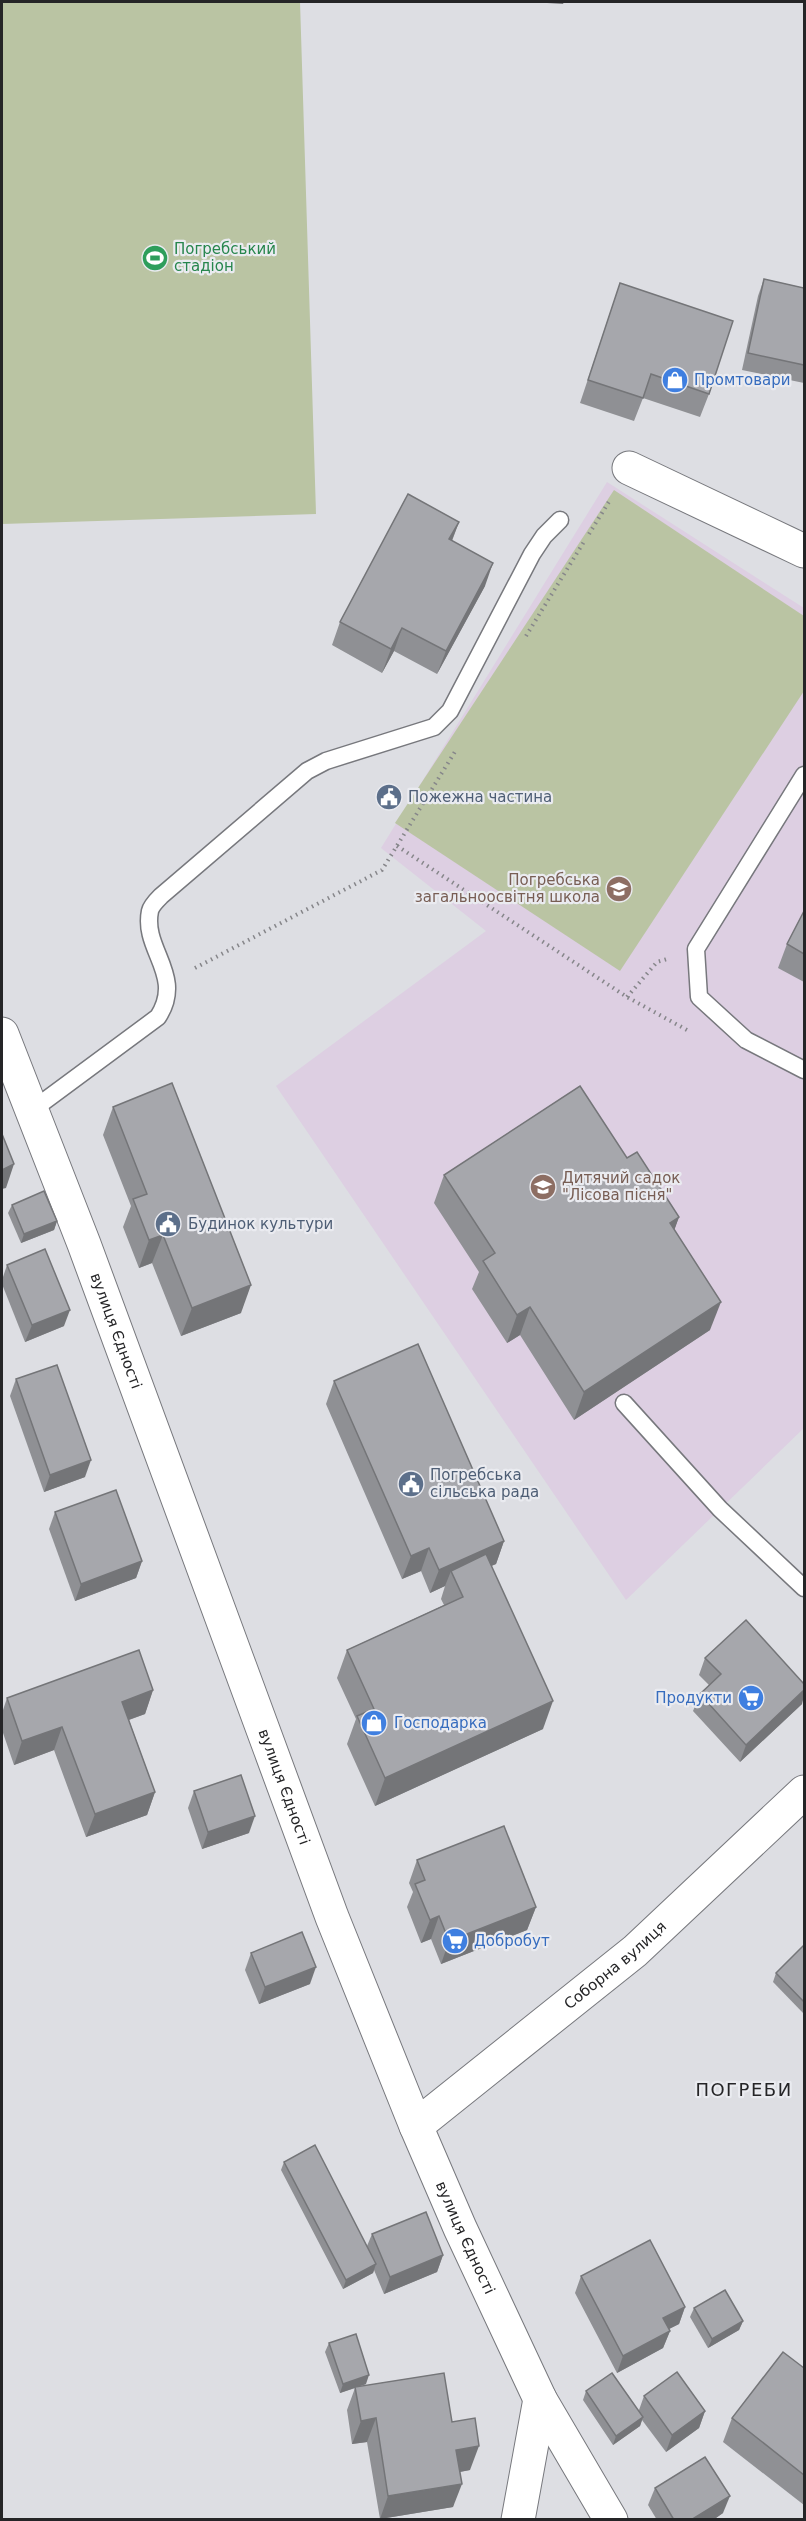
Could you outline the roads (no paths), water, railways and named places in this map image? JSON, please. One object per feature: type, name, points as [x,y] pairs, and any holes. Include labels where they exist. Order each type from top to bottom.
[{"type":"main road","points":[[629,468],[804,551]]},
{"type":"main road","name":"вулиця Єдності","points":[[2,1034],[84,1244],[332,1917],[416,2126],[460,2228],[540,2400],[611,2520]]},
{"type":"main road","name":"Соборна вулиця","points":[[416,2126],[635,1951],[804,1792]]},
{"type":"main road","points":[[518,2520],[540,2400]]},
{"type":"lane","points":[[31,1111],[158,1017],[166,1004],[167,982],[150,929],[150,910],[161,896],[307,771],[326,761],[434,727],[450,711],[532,554],[544,536],[560,520]]},
{"type":"lane","points":[[804,775],[696,949],[699,996],[746,1040],[804,1070]]},
{"type":"lane","points":[[624,1403],[720,1509],[804,1588]]},
{"type":"place","name":"Погребський стадіон","points":[[155,258]]},
{"type":"place","name":"Промтовари","points":[[675,380]]},
{"type":"place","name":"Пожежна частина","points":[[389,797]]},
{"type":"place","name":"Погребська загальноосвітня школа","points":[[619,889]]},
{"type":"place","name":"Дитячий садок \"Лісова пісня\"","points":[[543,1187]]},
{"type":"place","name":"Будинок культури","points":[[168,1224]]},
{"type":"place","name":"Погребська сільська рада","points":[[411,1484]]},
{"type":"place","name":"Продукти","points":[[751,1698]]},
{"type":"place","name":"Господарка","points":[[374,1723]]},
{"type":"place","name":"Добробут","points":[[455,1941]]},
{"type":"district","name":"ПОГРЕБИ","points":[[744,2089]]}]
